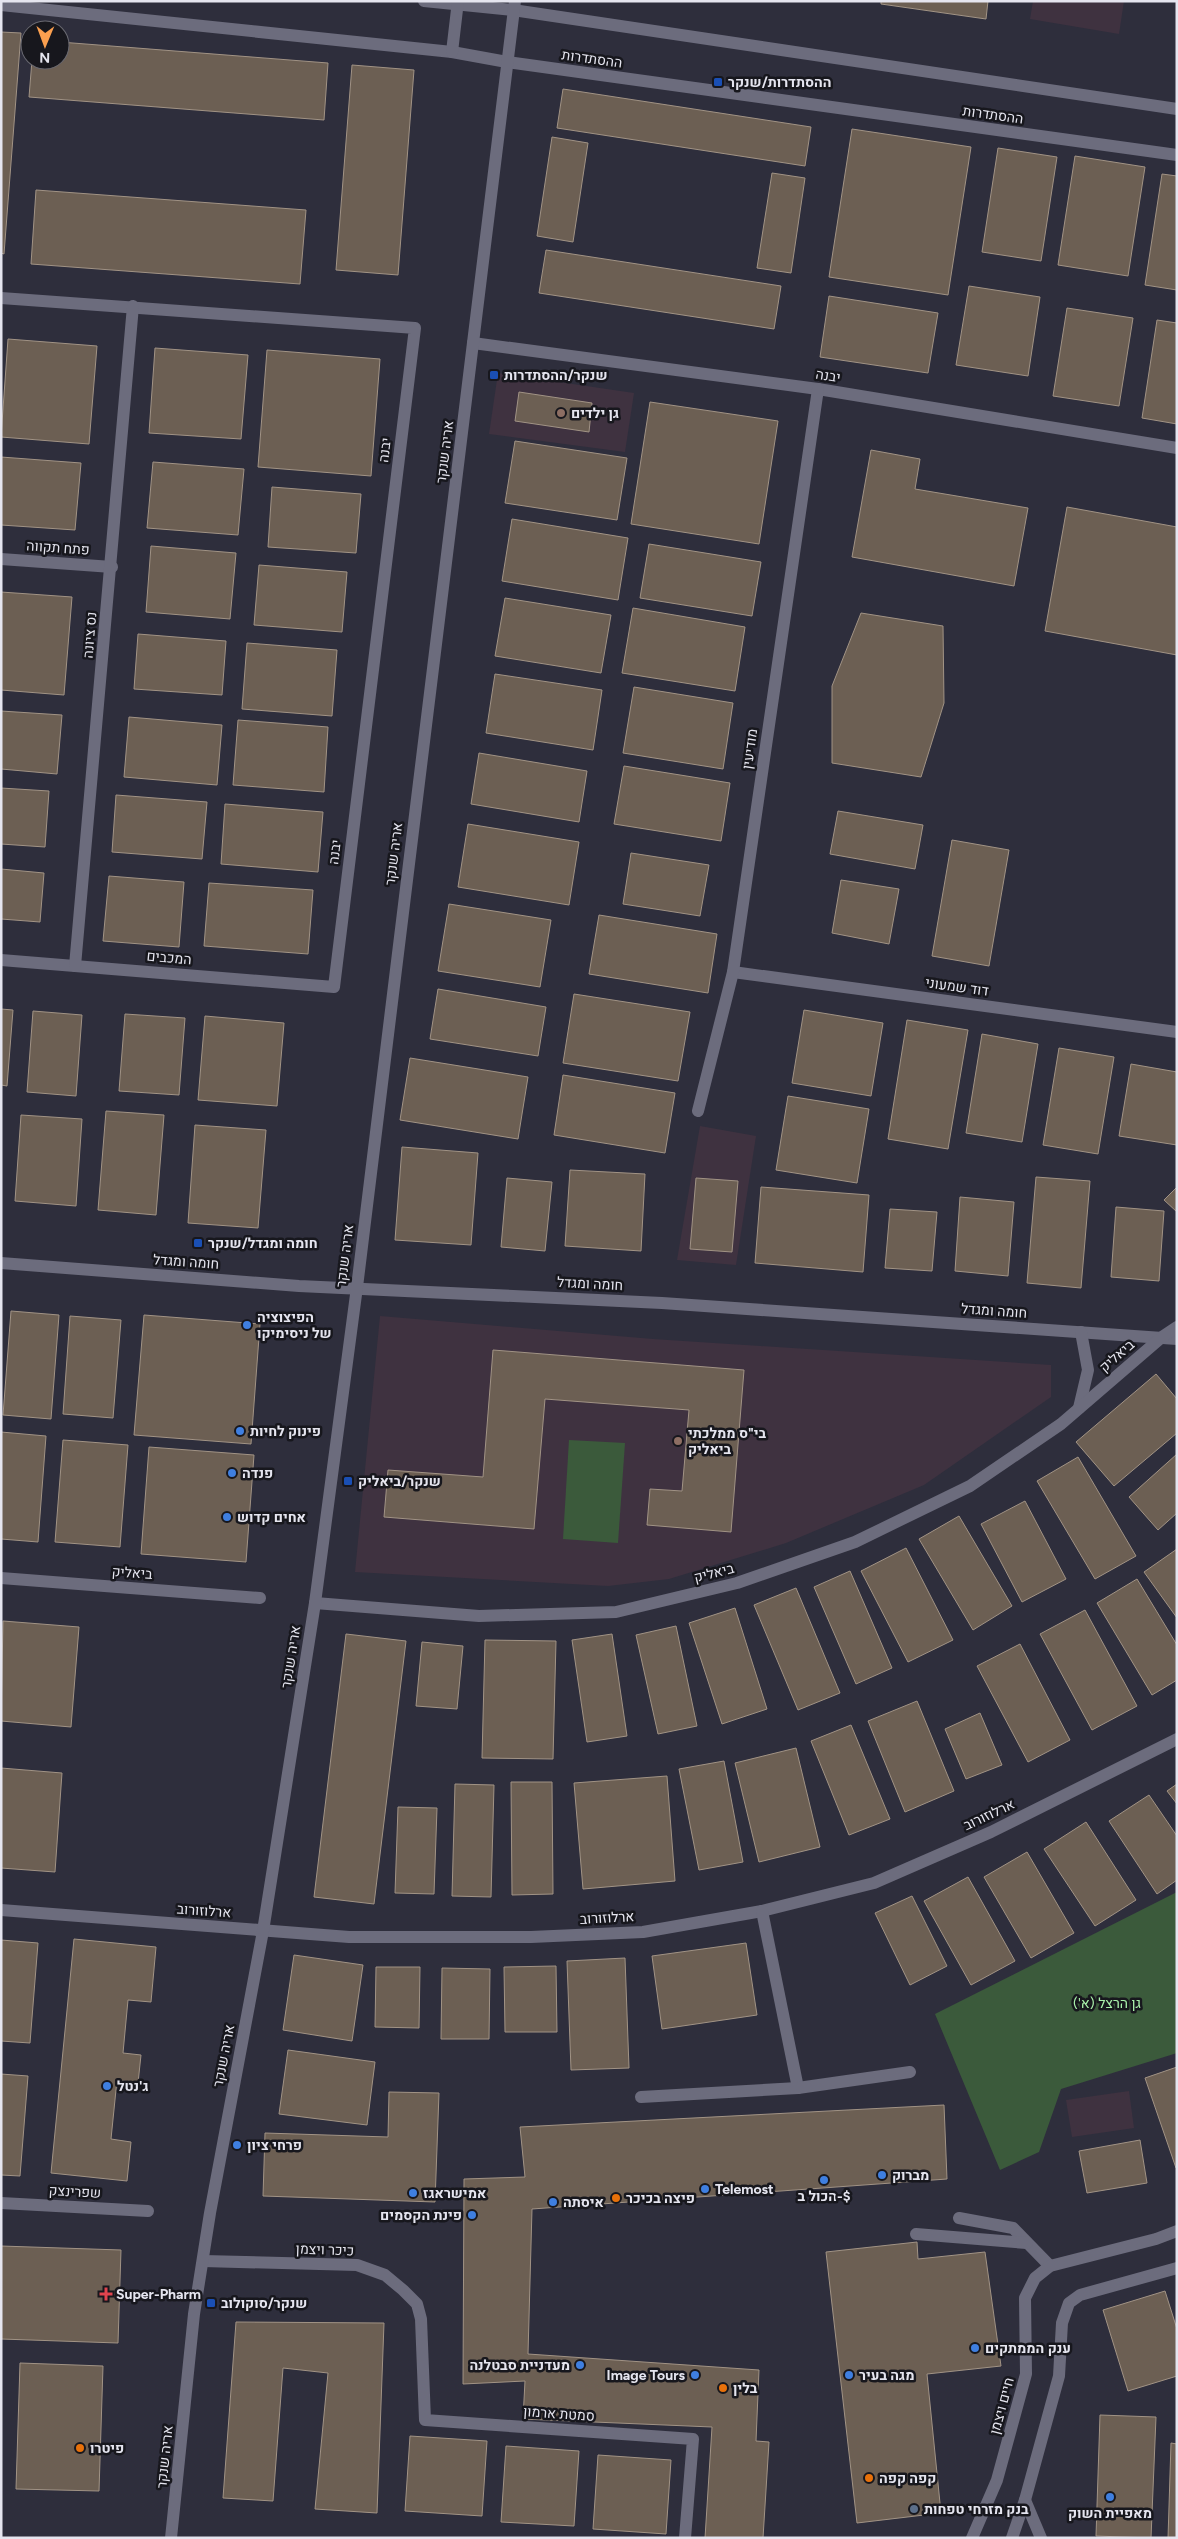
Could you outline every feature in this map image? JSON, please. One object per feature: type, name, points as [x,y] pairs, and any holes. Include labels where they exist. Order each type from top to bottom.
[{"type":"street","points":[[424,1],[514,6],[1177,109]]},
{"type":"street","points":[[452,52],[458,3]]},
{"type":"street","name":"ההסתדרות","points":[[1,5],[452,52],[507,62],[1177,155]]},
{"type":"street","name":"אריה שנקר","points":[[171,2538],[194,2314],[202,2261],[263,1931],[315,1603],[357,1286],[514,6]]},
{"type":"street","name":"יבנה","points":[[1,298],[133,306],[416,328],[334,987]]},
{"type":"street","name":"נס ציונה","points":[[75,966],[112,567],[133,306]]},
{"type":"street","name":"יבנה","points":[[473,343],[818,390],[1177,448]]},
{"type":"street","name":"מודיעין","points":[[698,1111],[733,972],[818,390]]},
{"type":"street","name":"פתח תקווה","points":[[1,558],[112,567]]},
{"type":"street","name":"המכבים","points":[[1,960],[334,987]]},
{"type":"street","name":"דוד שמעוני","points":[[733,972],[1177,1032]]},
{"type":"street","name":"חומה ומגדל","points":[[1,1263],[299,1286],[357,1286],[662,1303],[1177,1339]]},
{"type":"street","name":"ביאליק","points":[[315,1603],[479,1616],[616,1612],[737,1583],[855,1542],[970,1486],[1061,1424],[1162,1337],[1177,1328]]},
{"type":"street","name":"ביאליק","points":[[1079,1408],[1088,1370],[1081,1332]]},
{"type":"street","name":"ביאליק","points":[[1,1578],[260,1598]]},
{"type":"street","name":"ארלוזורוב","points":[[1,1910],[349,1937],[531,1937],[643,1932],[762,1911],[874,1883],[991,1832],[1177,1739]]},
{"type":"street","points":[[762,1911],[798,2088]]},
{"type":"street","points":[[640,2097],[798,2088],[910,2072]]},
{"type":"street","name":"שפרינצק","points":[[1,2203],[148,2211]]},
{"type":"street","points":[[959,2218],[1013,2228],[1050,2266],[1156,2239],[1177,2231]]},
{"type":"street","points":[[916,2234],[1027,2243]]},
{"type":"street","name":"כיכר ויצמן","points":[[202,2261],[357,2265],[385,2274],[417,2304],[421,2319]]},
{"type":"street","name":"חיים ויצמן","points":[[972,2538],[997,2480],[1026,2374],[1026,2298],[1035,2278],[1050,2266]]},
{"type":"street","points":[[1012,2538],[1025,2500],[1059,2376],[1062,2323],[1069,2303],[1080,2295],[1177,2268]]},
{"type":"street","name":"סמטת ארמון","points":[[421,2319],[425,2420],[693,2439],[685,2538]]},
{"type":"street","points":[[1025,2500],[1041,2538]]},
{"type":"shaded area","points":[[1033,1],[1124,1],[1119,34],[1030,19]]},
{"type":"shaded area","name":"גן ילדים","points":[[498,373],[634,393],[625,452],[489,434]]},
{"type":"shaded area","points":[[700,1126],[756,1136],[736,1265],[677,1260]]},
{"type":"shaded area","name":"בי\"ס ממלכתי ביאליק","points":[[380,1316],[653,1339],[1051,1365],[1051,1397],[924,1485],[786,1543],[669,1579],[608,1586],[355,1572]]},
{"type":"shaded area","points":[[1129,2091],[1134,2128],[1072,2137],[1066,2100]]},
{"type":"green space","points":[[569,1440],[625,1443],[618,1543],[563,1539]]},
{"type":"green space","name":"גן הרצל (א')","points":[[1177,1892],[1177,2053],[1061,2089],[1039,2152],[1000,2170],[935,2014]]},
{"type":"building","points":[[881,1],[988,1],[986,19],[881,4]]},
{"type":"building","points":[[1,32],[20,33],[20,46],[4,254],[1,253]]},
{"type":"building","points":[[70,43],[328,63],[324,120],[29,97],[31,70],[70,70]]},
{"type":"building","points":[[352,65],[414,70],[398,275],[336,270]]},
{"type":"building","points":[[563,89],[811,127],[805,166],[557,128]]},
{"type":"building","points":[[852,129],[971,147],[948,295],[829,277]]},
{"type":"building","points":[[552,137],[588,143],[573,242],[537,236]]},
{"type":"building","points":[[998,148],[1057,157],[1041,261],[982,252]]},
{"type":"building","points":[[1075,156],[1145,167],[1128,276],[1058,265]]},
{"type":"building","points":[[772,173],[805,178],[791,273],[757,268]]},
{"type":"building","points":[[1162,174],[1177,176],[1177,290],[1145,285]]},
{"type":"building","points":[[36,190],[306,210],[300,284],[31,264]]},
{"type":"building","points":[[546,250],[781,286],[774,329],[539,293]]},
{"type":"building","points":[[969,286],[1040,297],[1028,376],[956,365]]},
{"type":"building","points":[[829,296],[938,313],[928,373],[820,357]]},
{"type":"building","points":[[1067,308],[1133,318],[1119,406],[1053,396]]},
{"type":"building","points":[[1157,320],[1177,323],[1177,424],[1142,418]]},
{"type":"building","points":[[8,339],[97,346],[89,444],[1,437]]},
{"type":"building","points":[[155,348],[248,355],[241,439],[149,433]]},
{"type":"building","points":[[267,350],[380,359],[371,476],[258,467]]},
{"type":"building","points":[[519,392],[592,403],[589,432],[515,421]]},
{"type":"building","points":[[650,402],[778,421],[759,544],[631,524]]},
{"type":"building","points":[[515,441],[627,458],[617,520],[505,503]]},
{"type":"building","points":[[871,450],[920,459],[915,489],[1028,508],[1014,586],[852,557]]},
{"type":"building","points":[[1,457],[81,463],[75,530],[1,525]]},
{"type":"building","points":[[153,462],[244,469],[238,535],[147,528]]},
{"type":"building","points":[[272,487],[361,494],[356,553],[268,547]]},
{"type":"building","points":[[1067,507],[1177,527],[1177,655],[1045,631]]},
{"type":"building","points":[[512,519],[628,538],[618,600],[502,581]]},
{"type":"building","points":[[649,544],[761,562],[752,616],[640,598]]},
{"type":"building","points":[[151,546],[236,553],[230,619],[146,612]]},
{"type":"building","points":[[259,565],[347,572],[342,632],[254,625]]},
{"type":"building","points":[[1,592],[72,597],[64,695],[1,690]]},
{"type":"building","points":[[505,598],[611,615],[601,673],[495,656]]},
{"type":"building","points":[[633,608],[745,627],[735,691],[622,673]]},
{"type":"building","points":[[861,613],[943,626],[944,703],[921,777],[832,763],[832,686]]},
{"type":"building","points":[[138,634],[226,641],[222,695],[134,689]]},
{"type":"building","points":[[247,643],[337,650],[332,716],[242,709]]},
{"type":"building","points":[[495,674],[602,690],[593,750],[486,733]]},
{"type":"building","points":[[634,687],[733,703],[723,769],[623,753]]},
{"type":"building","points":[[1,711],[62,715],[57,774],[1,769]]},
{"type":"building","points":[[129,717],[222,725],[217,785],[124,777]]},
{"type":"building","points":[[238,720],[328,727],[324,792],[233,785]]},
{"type":"building","points":[[479,753],[587,771],[579,822],[471,804]]},
{"type":"building","points":[[624,766],[730,783],[721,841],[614,824]]},
{"type":"building","points":[[1,788],[49,791],[45,847],[1,844]]},
{"type":"building","points":[[116,795],[207,802],[202,859],[112,852]]},
{"type":"building","points":[[225,804],[323,812],[318,872],[221,864]]},
{"type":"building","points":[[838,811],[923,825],[915,869],[830,854]]},
{"type":"building","points":[[468,824],[579,842],[569,905],[458,887]]},
{"type":"building","points":[[952,840],[1009,850],[989,966],[932,956]]},
{"type":"building","points":[[631,853],[709,865],[700,916],[623,904]]},
{"type":"building","points":[[1,869],[44,873],[40,922],[1,919]]},
{"type":"building","points":[[109,876],[184,882],[179,947],[103,941]]},
{"type":"building","points":[[841,880],[899,889],[889,944],[832,933]]},
{"type":"building","points":[[209,883],[313,890],[308,954],[204,946]]},
{"type":"building","points":[[449,904],[551,920],[540,987],[438,971]]},
{"type":"building","points":[[599,915],[717,934],[708,993],[589,974]]},
{"type":"building","points":[[438,989],[546,1007],[538,1056],[430,1039]]},
{"type":"building","points":[[574,994],[690,1012],[678,1081],[563,1063]]},
{"type":"building","points":[[1,1009],[13,1010],[7,1086],[1,1085]]},
{"type":"building","points":[[804,1010],[883,1023],[871,1096],[792,1083]]},
{"type":"building","points":[[33,1011],[82,1015],[76,1096],[27,1092]]},
{"type":"building","points":[[125,1014],[185,1018],[179,1095],[119,1091]]},
{"type":"building","points":[[205,1016],[284,1023],[277,1106],[198,1100]]},
{"type":"building","points":[[907,1020],[968,1030],[948,1149],[888,1139]]},
{"type":"building","points":[[982,1034],[1038,1044],[1022,1142],[966,1133]]},
{"type":"building","points":[[1059,1048],[1114,1057],[1098,1154],[1043,1145]]},
{"type":"building","points":[[410,1058],[528,1077],[518,1139],[400,1120]]},
{"type":"building","points":[[1131,1064],[1177,1072],[1177,1145],[1119,1136]]},
{"type":"building","points":[[563,1075],[675,1093],[665,1153],[554,1135]]},
{"type":"building","points":[[788,1096],[869,1109],[857,1183],[776,1170]]},
{"type":"building","points":[[106,1111],[164,1115],[156,1215],[98,1210]]},
{"type":"building","points":[[21,1115],[82,1119],[76,1206],[15,1201]]},
{"type":"building","points":[[195,1125],[266,1130],[258,1228],[188,1223]]},
{"type":"building","points":[[402,1147],[478,1153],[471,1245],[395,1240]]},
{"type":"building","points":[[570,1170],[645,1174],[641,1251],[565,1246]]},
{"type":"building","points":[[1036,1177],[1090,1181],[1081,1288],[1027,1283]]},
{"type":"building","points":[[507,1178],[552,1182],[545,1251],[501,1247]]},
{"type":"building","points":[[696,1178],[738,1181],[732,1252],[690,1249]]},
{"type":"building","points":[[761,1187],[869,1195],[863,1272],[755,1263]]},
{"type":"building","points":[[1177,1187],[1177,1212],[1164,1200]]},
{"type":"building","points":[[960,1197],[1014,1202],[1008,1276],[955,1271]]},
{"type":"building","points":[[1116,1207],[1164,1211],[1159,1281],[1111,1277]]},
{"type":"building","points":[[890,1209],[937,1212],[932,1271],[885,1268]]},
{"type":"building","points":[[11,1311],[59,1315],[51,1419],[3,1415]]},
{"type":"building","points":[[144,1315],[260,1324],[251,1444],[134,1435]]},
{"type":"building","points":[[70,1316],[121,1320],[113,1418],[63,1414]]},
{"type":"building","name":"בי\"ס ממלכתי ביאליק","points":[[493,1350],[744,1370],[731,1532],[647,1525],[650,1489],[682,1491],[689,1410],[545,1399],[534,1529],[384,1517],[388,1470],[483,1477]]},
{"type":"building","points":[[1156,1374],[1177,1399],[1177,1433],[1114,1486],[1076,1442]]},
{"type":"building","points":[[1,1432],[46,1436],[38,1542],[1,1539]]},
{"type":"building","points":[[63,1440],[128,1445],[120,1547],[55,1542]]},
{"type":"building","points":[[149,1447],[254,1455],[246,1562],[141,1554]]},
{"type":"building","points":[[1177,1454],[1177,1513],[1158,1530],[1129,1497]]},
{"type":"building","points":[[1078,1457],[1136,1556],[1095,1579],[1037,1481]]},
{"type":"building","points":[[1025,1501],[1066,1579],[1022,1602],[981,1524]]},
{"type":"building","points":[[959,1516],[1012,1606],[973,1630],[919,1539]]},
{"type":"building","points":[[906,1548],[953,1640],[908,1662],[861,1571]]},
{"type":"building","points":[[1177,1549],[1177,1618],[1144,1572]]},
{"type":"building","points":[[850,1571],[892,1668],[856,1684],[814,1587]]},
{"type":"building","points":[[1137,1579],[1177,1645],[1177,1680],[1152,1695],[1097,1603]]},
{"type":"building","points":[[796,1588],[840,1693],[798,1710],[754,1605]]},
{"type":"building","points":[[735,1608],[767,1709],[722,1724],[689,1623]]},
{"type":"building","points":[[1085,1610],[1137,1706],[1092,1730],[1040,1634]]},
{"type":"building","points":[[3,1621],[79,1627],[71,1727],[1,1721]]},
{"type":"building","points":[[676,1626],[697,1726],[658,1734],[636,1635]]},
{"type":"building","points":[[346,1634],[406,1641],[374,1904],[314,1897]]},
{"type":"building","points":[[612,1634],[627,1736],[587,1742],[572,1640]]},
{"type":"building","points":[[485,1640],[556,1641],[553,1759],[482,1758]]},
{"type":"building","points":[[422,1642],[463,1646],[457,1709],[416,1706]]},
{"type":"building","points":[[1020,1644],[1070,1740],[1028,1762],[977,1666]]},
{"type":"building","points":[[917,1701],[954,1791],[905,1812],[868,1721]]},
{"type":"building","points":[[980,1713],[1002,1765],[966,1779],[945,1729]]},
{"type":"building","points":[[851,1725],[890,1819],[849,1835],[811,1741]]},
{"type":"building","points":[[796,1748],[820,1847],[759,1862],[735,1763]]},
{"type":"building","points":[[724,1761],[743,1862],[699,1870],[679,1769]]},
{"type":"building","points":[[1,1768],[62,1773],[55,1872],[1,1868]]},
{"type":"building","points":[[667,1776],[675,1881],[583,1889],[574,1783]]},
{"type":"building","points":[[511,1782],[552,1782],[553,1894],[512,1895]]},
{"type":"building","points":[[455,1784],[494,1785],[491,1897],[452,1896]]},
{"type":"building","points":[[1177,1784],[1177,1804],[1167,1791]]},
{"type":"building","points":[[1149,1795],[1177,1836],[1177,1880],[1157,1894],[1109,1821]]},
{"type":"building","points":[[398,1807],[437,1808],[434,1894],[395,1893]]},
{"type":"building","points":[[1086,1822],[1136,1900],[1095,1926],[1044,1849]]},
{"type":"building","points":[[1027,1852],[1074,1933],[1031,1958],[984,1877]]},
{"type":"building","points":[[968,1877],[1015,1961],[971,1985],[924,1901]]},
{"type":"building","points":[[912,1896],[947,1966],[910,1985],[875,1913]]},
{"type":"building","points":[[74,1939],[156,1947],[151,2002],[128,2000],[123,2053],[141,2055],[138,2083],[117,2080],[111,2139],[131,2142],[127,2181],[51,2173]]},
{"type":"building","points":[[1,1940],[38,1943],[30,2043],[1,2041]]},
{"type":"building","points":[[746,1943],[757,2015],[662,2029],[652,1956]]},
{"type":"building","points":[[294,1955],[363,1965],[352,2041],[283,2030]]},
{"type":"building","points":[[625,1958],[629,2068],[571,2070],[567,1961]]},
{"type":"building","points":[[556,1966],[557,2032],[505,2032],[504,1967]]},
{"type":"building","points":[[376,1967],[420,1967],[419,2028],[375,2027]]},
{"type":"building","points":[[442,1968],[490,1969],[489,2039],[441,2039]]},
{"type":"building","points":[[288,2050],[375,2062],[367,2125],[279,2114]]},
{"type":"building","points":[[1177,2067],[1177,2168],[1176,2168],[1145,2078]]},
{"type":"building","points":[[1,2074],[28,2076],[20,2176],[1,2175]]},
{"type":"building","points":[[389,2092],[439,2093],[435,2202],[263,2196],[265,2133],[388,2137]]},
{"type":"building","points":[[944,2105],[947,2179],[532,2209],[528,2354],[759,2370],[756,2441],[769,2442],[763,2538],[705,2538],[712,2427],[523,2419],[525,2381],[463,2384],[464,2179],[525,2177],[520,2127]]},
{"type":"building","points":[[1140,2140],[1147,2183],[1087,2193],[1079,2151]]},
{"type":"building","points":[[917,2242],[918,2259],[985,2252],[1001,2366],[927,2374],[941,2513],[857,2523],[826,2252]]},
{"type":"building","points":[[1,2246],[121,2250],[118,2343],[1,2339]]},
{"type":"building","points":[[1165,2291],[1177,2329],[1177,2376],[1128,2391],[1103,2310]]},
{"type":"building","points":[[236,2322],[384,2323],[377,2513],[315,2509],[328,2373],[283,2368],[273,2501],[223,2498]]},
{"type":"building","points":[[20,2363],[103,2366],[99,2491],[16,2489]]},
{"type":"building","points":[[1100,2415],[1156,2417],[1151,2538],[1096,2536]]},
{"type":"building","points":[[410,2436],[487,2441],[482,2516],[405,2511]]},
{"type":"building","points":[[1171,2443],[1177,2444],[1177,2538],[1168,2538]]},
{"type":"building","points":[[506,2446],[579,2451],[574,2526],[501,2522]]},
{"type":"building","points":[[598,2455],[671,2460],[666,2534],[593,2529]]},
{"type":"place","name":"ההסתדרות/שנקר","points":[[718,82]]},
{"type":"place","name":"שנקר/ההסתדרות","points":[[494,375]]},
{"type":"place","name":"גן ילדים","points":[[561,413]]},
{"type":"place","name":"חומה ומגדל/שנקר","points":[[198,1243]]},
{"type":"place","name":"הפיצוציה של ניסימיקו","points":[[247,1325]]},
{"type":"place","name":"פינוק לחיות","points":[[240,1431]]},
{"type":"place","name":"בי\"ס ממלכתי ביאליק","points":[[678,1441]]},
{"type":"place","name":"פנדה","points":[[232,1473]]},
{"type":"place","name":"שנקר/ביאליק","points":[[348,1481]]},
{"type":"place","name":"אחים קדוש","points":[[227,1517]]},
{"type":"place","name":"ג'נטל","points":[[107,2086]]},
{"type":"place","name":"פרחי ציון","points":[[237,2145]]},
{"type":"place","name":"מברוק","points":[[882,2175]]},
{"type":"place","name":"הכול ב-$","points":[[824,2180]]},
{"type":"place","name":"Telemost","points":[[705,2189]]},
{"type":"place","name":"אמישראגז","points":[[413,2193]]},
{"type":"place","name":"פיצה בכיכר","points":[[616,2198]]},
{"type":"place","name":"איסתה","points":[[553,2202]]},
{"type":"place","name":"פינת הקסמים","points":[[472,2215]]},
{"type":"place","name":"Super-Pharm","points":[[106,2294]]},
{"type":"place","name":"שנקר/סוקולוב","points":[[211,2303]]},
{"type":"place","name":"ענק הממתקים","points":[[975,2348]]},
{"type":"place","name":"מעדניית סבטלנה","points":[[580,2365]]},
{"type":"place","name":"Image Tours","points":[[695,2375]]},
{"type":"place","name":"מגה בעיר","points":[[849,2375]]},
{"type":"place","name":"בלין","points":[[723,2388]]},
{"type":"place","name":"פיטרו","points":[[80,2448]]},
{"type":"place","name":"קפה קפה","points":[[869,2478]]},
{"type":"place","name":"מאפיית השוק","points":[[1110,2497]]},
{"type":"place","name":"בנק מזרחי טפחות","points":[[914,2509]]}]
